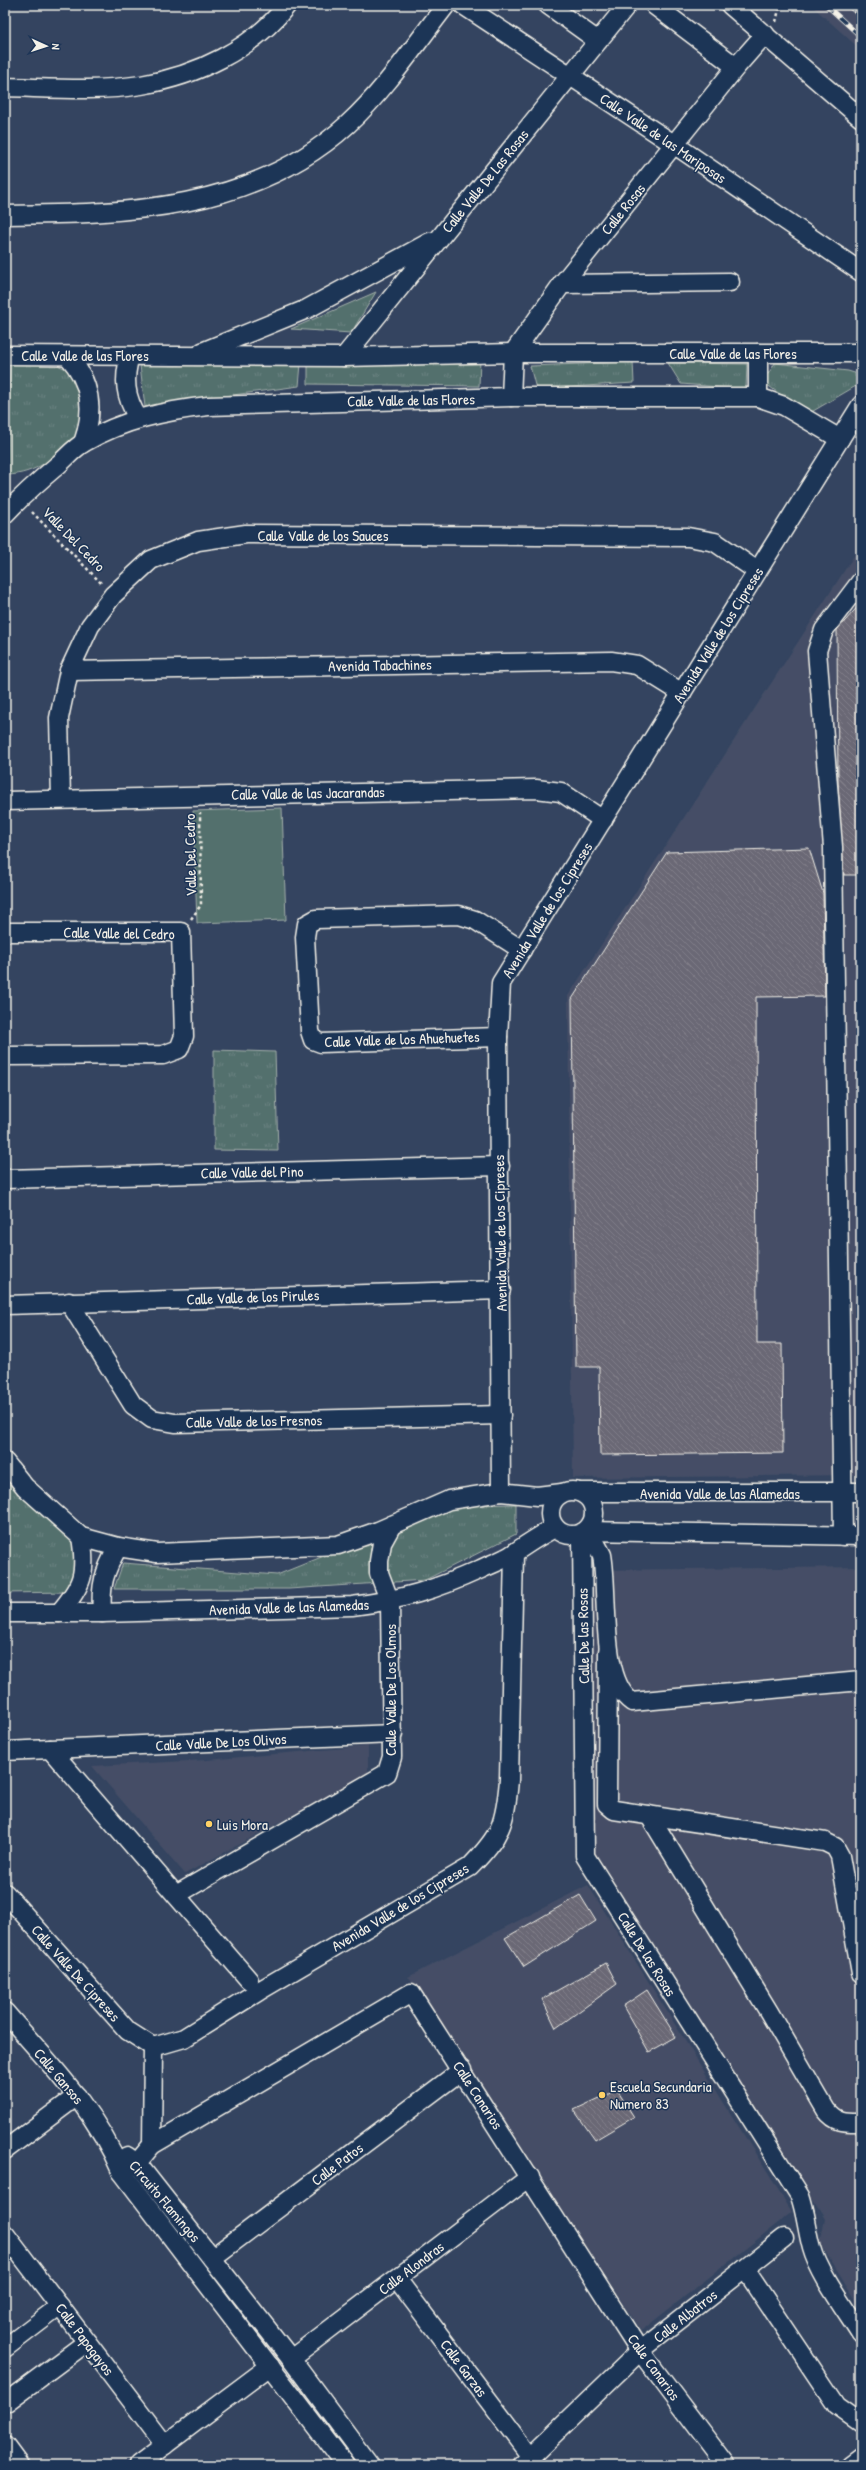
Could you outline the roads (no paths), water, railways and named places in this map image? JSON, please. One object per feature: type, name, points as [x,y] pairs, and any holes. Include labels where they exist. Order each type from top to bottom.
[{"type":"street","points":[[5,87],[101,88],[141,85],[179,76],[215,61],[252,40],[287,5]]},
{"type":"street","points":[[5,216],[101,214],[195,202],[275,174],[318,148],[348,124],[370,101],[446,5]]},
{"type":"street","name":"Calle Valle de las Mariposas","points":[[463,5],[675,145],[861,272]]},
{"type":"street","points":[[548,5],[598,41]]},
{"type":"street","name":"Calle Valle De Las Rosas","points":[[344,357],[627,5]]},
{"type":"street","points":[[654,5],[736,67]]},
{"type":"street","points":[[730,5],[861,118]]},
{"type":"street","name":"Calle Rosas","points":[[513,353],[562,284],[675,145],[736,67],[765,34]]},
{"type":"street","points":[[193,355],[307,309],[371,276],[440,236]]},
{"type":"street","points":[[562,284],[730,282]]},
{"type":"street","points":[[511,397],[513,353]]},
{"type":"street","name":"Calle Valle de las Flores","points":[[5,355],[344,357],[513,353],[861,353]]},
{"type":"street","points":[[758,353],[758,397]]},
{"type":"street","points":[[68,356],[78,368],[90,397],[89,428],[83,443]]},
{"type":"street","points":[[130,356],[125,381],[131,407],[138,418]]},
{"type":"street","name":"Calle Valle de las Flores","points":[[5,514],[19,499],[83,443],[109,429],[138,418],[173,410],[208,406],[511,397],[758,397],[784,406],[840,439]]},
{"type":"street","name":"Avenida Valle de los Cipreses","points":[[501,1492],[501,1290],[498,1037],[501,984],[861,405]]},
{"type":"street","name":"Calle Valle de los Sauces","points":[[61,798],[59,718],[69,671],[90,626],[113,595],[151,560],[198,541],[246,534],[688,537],[715,542],[757,571]]},
{"type":"street","points":[[842,1536],[833,847],[817,651],[824,630],[861,581]]},
{"type":"street","name":"Avenida Tabachines","points":[[69,671],[611,661],[637,665],[682,693]]},
{"type":"street","name":"Calle Valle de las Jacarandas","points":[[5,801],[61,798],[536,789],[561,792],[603,820]]},
{"type":"street","name":"Calle Valle de los Ahuehuetes","points":[[498,1037],[320,1043],[313,1040],[310,1031],[305,937],[307,924],[316,919],[458,915],[475,920],[522,950]]},
{"type":"street","name":"Calle Valle del Cedro","points":[[5,932],[181,932],[184,1036],[179,1049],[163,1055],[5,1056]]},
{"type":"street","name":"Calle Valle del Pino","points":[[5,1178],[500,1166]]},
{"type":"street","name":"Calle Valle de los Pirules","points":[[5,1305],[501,1290]]},
{"type":"street","name":"Calle Valle de los Fresnos","points":[[70,1302],[133,1405],[152,1419],[175,1423],[501,1415]]},
{"type":"street","points":[[5,1462],[25,1487],[81,1536],[84,1556],[82,1577],[76,1593],[59,1613]]},
{"type":"street","name":"Avenida Valle de las Alamedas","points":[[81,1536],[118,1548],[157,1553],[338,1545],[392,1525],[449,1500],[501,1492],[536,1496],[570,1492],[861,1492]]},
{"type":"street","points":[[584,1532],[591,1526],[594,1512],[590,1500],[570,1492],[556,1497],[550,1509],[550,1516],[555,1528],[568,1535],[584,1532],[861,1536]]},
{"type":"street","name":"Calle Valle De Los Olmos","points":[[176,1895],[387,1773],[392,1757],[393,1734],[390,1602],[380,1573],[379,1561],[382,1543],[392,1525]]},
{"type":"street","name":"Avenida Valle de las Alamedas","points":[[5,1613],[102,1613],[352,1606],[390,1602],[425,1593],[514,1553],[526,1544],[555,1528]]},
{"type":"street","points":[[584,1532],[595,1542],[602,1555],[608,1651],[607,1804],[614,1810],[825,1842],[834,1848],[840,1856],[861,1973]]},
{"type":"street","name":"Calle De las Rosas","points":[[584,1532],[585,1856],[800,2196],[806,2213],[812,2248],[820,2266],[861,2334]]},
{"type":"street","points":[[102,1613],[102,1580],[107,1566],[118,1548]]},
{"type":"street","name":"Avenida Valle de los Cipreses","points":[[153,2047],[184,2038],[259,1991],[470,1867],[493,1843],[506,1815],[509,1780],[514,1553]]},
{"type":"street","points":[[608,1651],[618,1686],[624,1697],[632,1702],[861,1681]]},
{"type":"street","name":"Calle Valle De Los Olivos","points":[[5,1751],[393,1734]]},
{"type":"street","points":[[50,1749],[248,1980]]},
{"type":"street","points":[[649,1815],[770,2012],[832,2119],[839,2122],[861,2122]]},
{"type":"street","name":"Calle Valle De Cipreses","points":[[5,1893],[128,2032],[153,2047]]},
{"type":"street","name":"Calle Canarios","points":[[137,2163],[152,2145],[411,1993],[462,2070],[640,2351],[726,2465]]},
{"type":"street","name":"Calle Gansos","points":[[5,2012],[77,2096],[110,2144]]},
{"type":"street","points":[[152,2145],[153,2047]]},
{"type":"street","name":"Calle Patos","points":[[212,2258],[462,2070]]},
{"type":"street","points":[[5,2150],[77,2096]]},
{"type":"street","name":"Circuito Flamingos","points":[[110,2144],[137,2163],[291,2359],[370,2465]]},
{"type":"street","name":"Circuito Flamingos","points":[[110,2144],[121,2171],[345,2465]]},
{"type":"street","points":[[121,2171],[137,2163]]},
{"type":"street","name":"Calle Alondras","points":[[291,2359],[530,2177]]},
{"type":"street","name":"Calle Papagayos","points":[[5,2234],[165,2445]]},
{"type":"street","name":"Calle Albatros","points":[[527,2461],[640,2351],[784,2238]]},
{"type":"street","points":[[745,2269],[837,2406],[861,2423]]},
{"type":"street","name":"Calle Garzas","points":[[397,2279],[527,2461]]},
{"type":"street","points":[[5,2348],[60,2306]]},
{"type":"street","points":[[5,2403],[87,2342]]},
{"type":"street","points":[[138,2465],[270,2366]]},
{"type":"street","points":[[5,2446],[19,2465]]},
{"type":"street","points":[[849,2465],[861,2456]]},
{"type":"railway","points":[[826,5],[861,37]]},
{"type":"railway","points":[[848,5],[861,17]]},
{"type":"place","name":"Luis Mora","points":[[209,1824]]},
{"type":"place","name":"Escuela Secundaria Numero 83","points":[[602,2095]]}]
